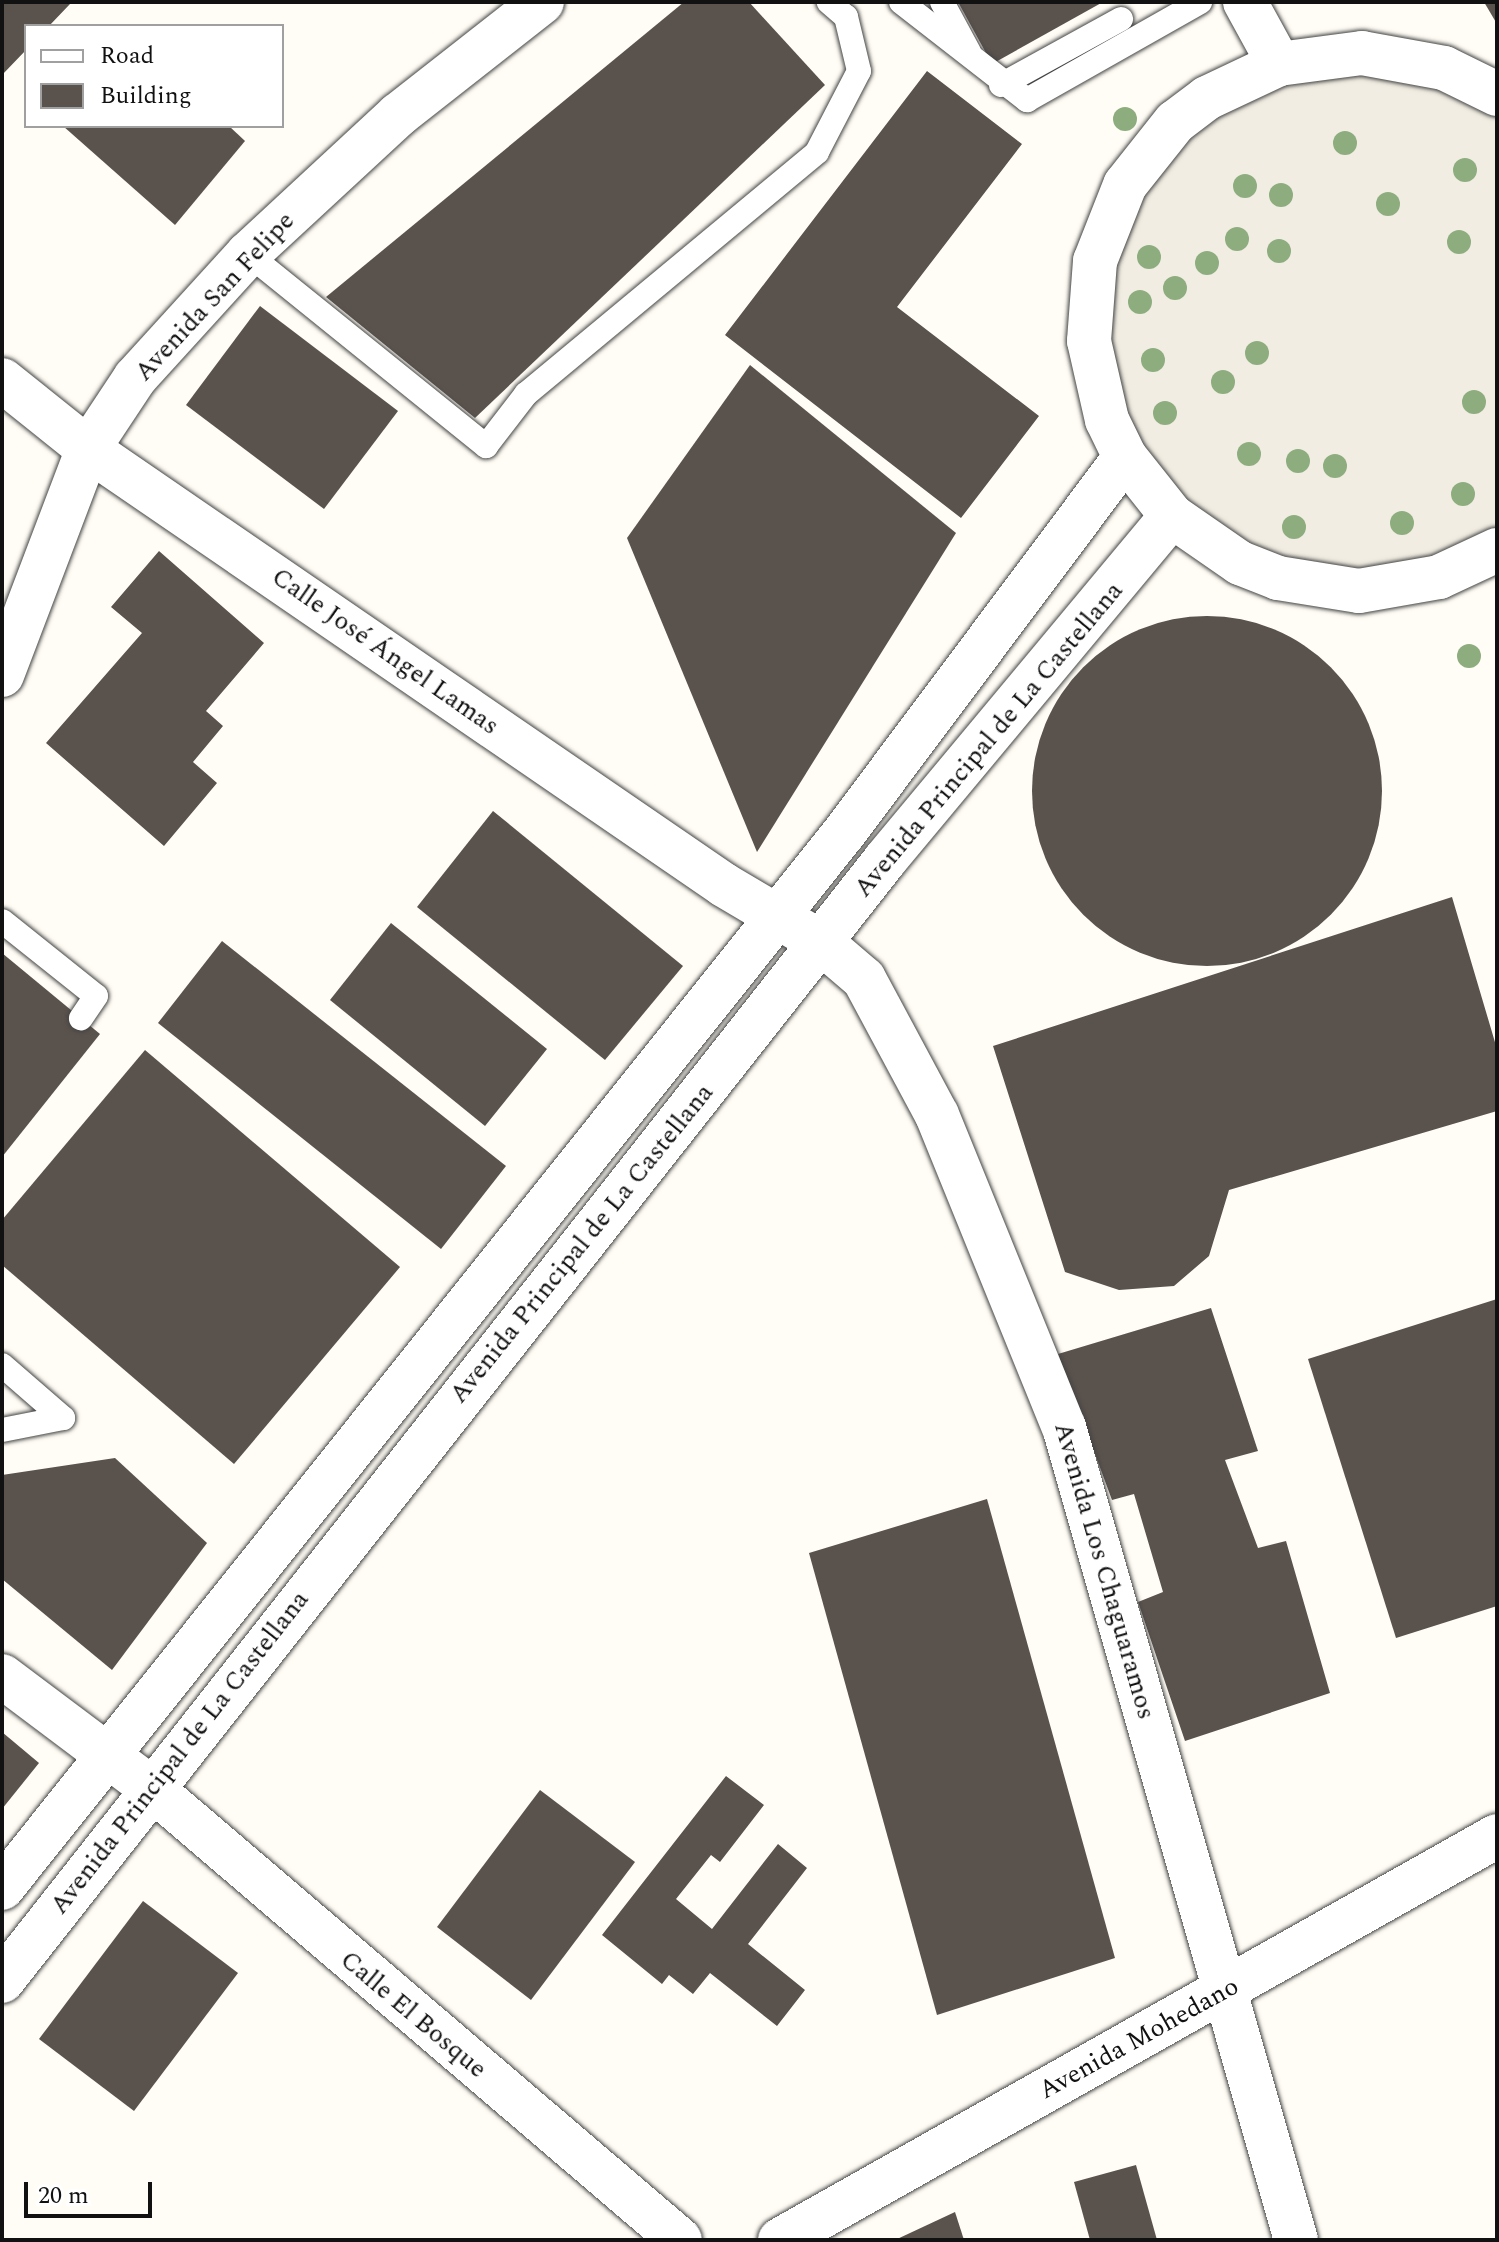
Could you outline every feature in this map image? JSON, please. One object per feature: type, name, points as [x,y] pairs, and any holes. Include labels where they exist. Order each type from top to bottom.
[{"type":"street","name":"Avenida San Felipe","points":[[2,675],[88,449],[135,378],[248,254],[398,115],[542,2]]},
{"type":"street","points":[[1245,2],[1279,64]]},
{"type":"street","points":[[1497,94],[1403,57],[1362,53],[1279,64],[1218,91],[1175,122],[1132,174],[1108,222],[1091,287],[1089,341],[1107,420],[1125,457],[1172,516],[1240,563],[1318,587],[1399,587],[1497,550]]},
{"type":"street","name":"Calle José Ángel Lamas","points":[[2,380],[88,449],[772,916],[822,943]]},
{"type":"street","name":"Avenida Principal de La Castellana","points":[[2,1888],[772,916],[853,821],[1125,457]]},
{"type":"street","name":"Avenida Principal de La Castellana","points":[[2,1981],[150,1787],[822,943],[1172,516]]},
{"type":"street","name":"Avenida Los Chaguaramos","points":[[822,943],[864,979],[907,1048],[1064,1427],[1296,2240]]},
{"type":"street","name":"Calle El Bosque","points":[[2,1676],[150,1787],[680,2240]]},
{"type":"street","name":"Avenida Mohedano","points":[[780,2240],[1497,1836]]},
{"type":"lane","points":[[248,254],[486,446],[526,394],[817,152],[859,71],[846,17],[829,2]]},
{"type":"lane","points":[[901,2],[1001,85],[1027,100],[1200,2]]},
{"type":"lane","points":[[942,2],[975,63]]},
{"type":"lane","points":[[1001,85],[1121,19]]},
{"type":"lane","points":[[2,921],[96,996],[81,1018]]},
{"type":"lane","points":[[2,1365],[63,1418],[2,1430]]},
{"type":"shaded area","points":[[1320,55],[1497,94],[1497,550],[1359,591],[1172,516],[1089,341],[1148,152]]},
{"type":"building","points":[[2,2],[70,4],[51,24],[24,24],[24,52],[2,75]]},
{"type":"building","points":[[684,2],[749,2],[825,85],[475,418],[326,297]]},
{"type":"building","points":[[958,2],[1103,2],[992,64]]},
{"type":"building","points":[[1484,2],[1497,2],[1497,24]]},
{"type":"building","points":[[927,71],[1022,144],[897,307],[1039,416],[961,518],[725,335]]},
{"type":"building","points":[[65,128],[231,128],[245,141],[175,225]]},
{"type":"building","points":[[260,306],[398,411],[324,509],[186,405]]},
{"type":"building","points":[[750,365],[956,533],[757,852],[627,538]]},
{"type":"building","points":[[159,551],[264,643],[206,711],[223,726],[193,762],[217,783],[164,846],[46,743],[142,633],[111,607]]},
{"type":"building","points":[[1207,616],[1241,620],[1274,629],[1304,646],[1331,667],[1352,694],[1369,724],[1378,757],[1382,791],[1378,825],[1369,858],[1352,888],[1331,915],[1304,936],[1274,953],[1241,962],[1207,966],[1173,962],[1140,953],[1110,936],[1083,915],[1062,888],[1045,858],[1036,825],[1032,791],[1036,757],[1045,724],[1062,694],[1083,667],[1110,646],[1140,629],[1173,620]]},
{"type":"building","points":[[493,811],[683,966],[605,1060],[417,907]]},
{"type":"building","points":[[1452,897],[1497,1049],[1497,1111],[1229,1190],[1209,1256],[1174,1286],[1119,1290],[1065,1272],[993,1046]]},
{"type":"building","points":[[391,923],[547,1049],[485,1126],[330,1000]]},
{"type":"building","points":[[222,941],[506,1166],[441,1249],[158,1023]]},
{"type":"building","points":[[2,953],[100,1034],[2,1157]]},
{"type":"building","points":[[145,1050],[400,1267],[234,1464],[2,1265],[2,1220]]},
{"type":"building","points":[[1497,1299],[1497,1606],[1396,1638],[1308,1359]]},
{"type":"building","points":[[1211,1308],[1258,1451],[1225,1460],[1258,1548],[1286,1541],[1330,1693],[1185,1741],[1138,1602],[1163,1592],[1134,1494],[1112,1500],[1058,1354]]},
{"type":"building","points":[[115,1458],[207,1543],[112,1670],[2,1579],[2,1475]]},
{"type":"building","points":[[987,1499],[1115,1958],[937,2015],[809,1553]]},
{"type":"building","points":[[2,1732],[39,1763],[2,1809]]},
{"type":"building","points":[[726,1776],[764,1805],[720,1862],[711,1855],[676,1899],[712,1929],[778,1844],[807,1868],[748,1944],[805,1990],[777,2026],[710,1973],[693,1994],[669,1975],[662,1984],[602,1935]]},
{"type":"building","points":[[540,1790],[635,1862],[531,2000],[437,1927]]},
{"type":"building","points":[[143,1901],[238,1973],[134,2111],[39,2039]]},
{"type":"building","points":[[1136,2165],[1157,2240],[1090,2240],[1074,2182]]},
{"type":"building","points":[[955,2212],[964,2240],[895,2240]]}]
